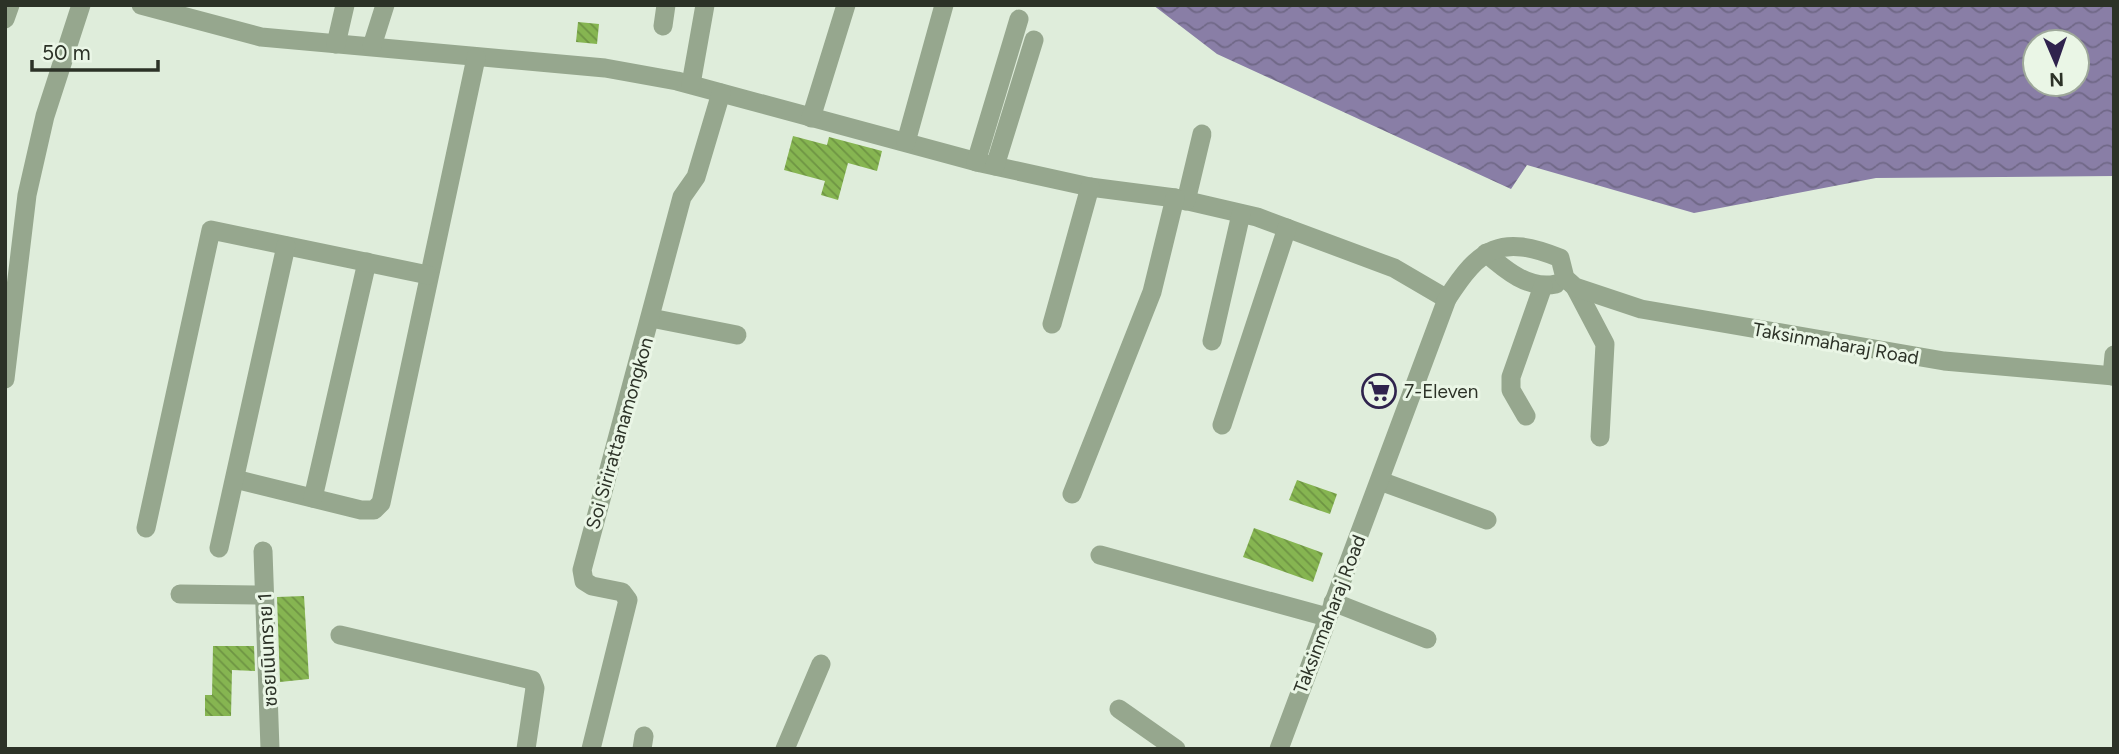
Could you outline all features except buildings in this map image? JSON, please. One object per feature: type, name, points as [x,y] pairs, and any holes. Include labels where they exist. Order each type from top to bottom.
[{"type":"street","points":[[5,19],[10,5]]},
{"type":"street","points":[[5,379],[27,195],[45,116],[81,5]]},
{"type":"street","points":[[141,5],[261,37],[605,68],[691,85],[986,164],[1090,187],[1180,200],[1241,214],[1287,228],[1394,268],[1447,299]]},
{"type":"street","points":[[336,44],[345,5]]},
{"type":"street","points":[[372,46],[384,5]]},
{"type":"street","points":[[663,26],[666,5]]},
{"type":"street","points":[[691,85],[705,5]]},
{"type":"street","points":[[811,118],[846,5]]},
{"type":"street","points":[[906,142],[944,5]]},
{"type":"street","points":[[986,164],[1019,19]]},
{"type":"street","points":[[986,164],[1034,40]]},
{"type":"street","points":[[235,479],[361,510],[374,510],[381,503],[476,58]]},
{"type":"street","name":"Soi Sirirattanamongkon","points":[[591,749],[628,600],[622,592],[592,586],[584,581],[582,570],[682,197],[696,177],[721,93]]},
{"type":"street","points":[[1072,494],[1152,292],[1202,134]]},
{"type":"street","points":[[1052,324],[1090,187]]},
{"type":"street","points":[[1212,341],[1241,214]]},
{"type":"street","points":[[1222,425],[1287,228]]},
{"type":"street","points":[[146,528],[211,230],[428,275]]},
{"type":"street","points":[[1570,282],[1543,286],[1508,273],[1486,253],[1510,244],[1530,246],[1559,258],[1605,344],[1600,437]]},
{"type":"street","points":[[219,548],[286,246]]},
{"type":"street","name":"Taksinmaharaj Road","points":[[1279,749],[1447,299],[1458,282],[1486,253]]},
{"type":"street","points":[[313,498],[367,262]]},
{"type":"street","name":"Taksinmaharaj Road","points":[[1570,282],[1642,309],[1919,357],[2113,376]]},
{"type":"street","points":[[1526,416],[1511,390],[1511,377],[1543,286]]},
{"type":"street","points":[[651,318],[737,335]]},
{"type":"street","points":[[2113,376],[2114,355]]},
{"type":"street","points":[[1380,481],[1487,520]]},
{"type":"street","name":"ซอยเนินทราย 1","points":[[263,551],[270,749]]},
{"type":"street","points":[[1100,555],[1330,609],[1427,639]]},
{"type":"street","points":[[180,594],[264,596]]},
{"type":"street","points":[[340,635],[532,680],[535,688],[526,749]]},
{"type":"street","points":[[785,749],[821,664]]},
{"type":"street","points":[[1119,709],[1176,749]]},
{"type":"water","points":[[1153,5],[2114,5],[2114,176],[1876,178],[1694,213],[1527,165],[1511,189],[1217,54]]},
{"type":"place","name":"7-Eleven","points":[[1379,391]]}]
